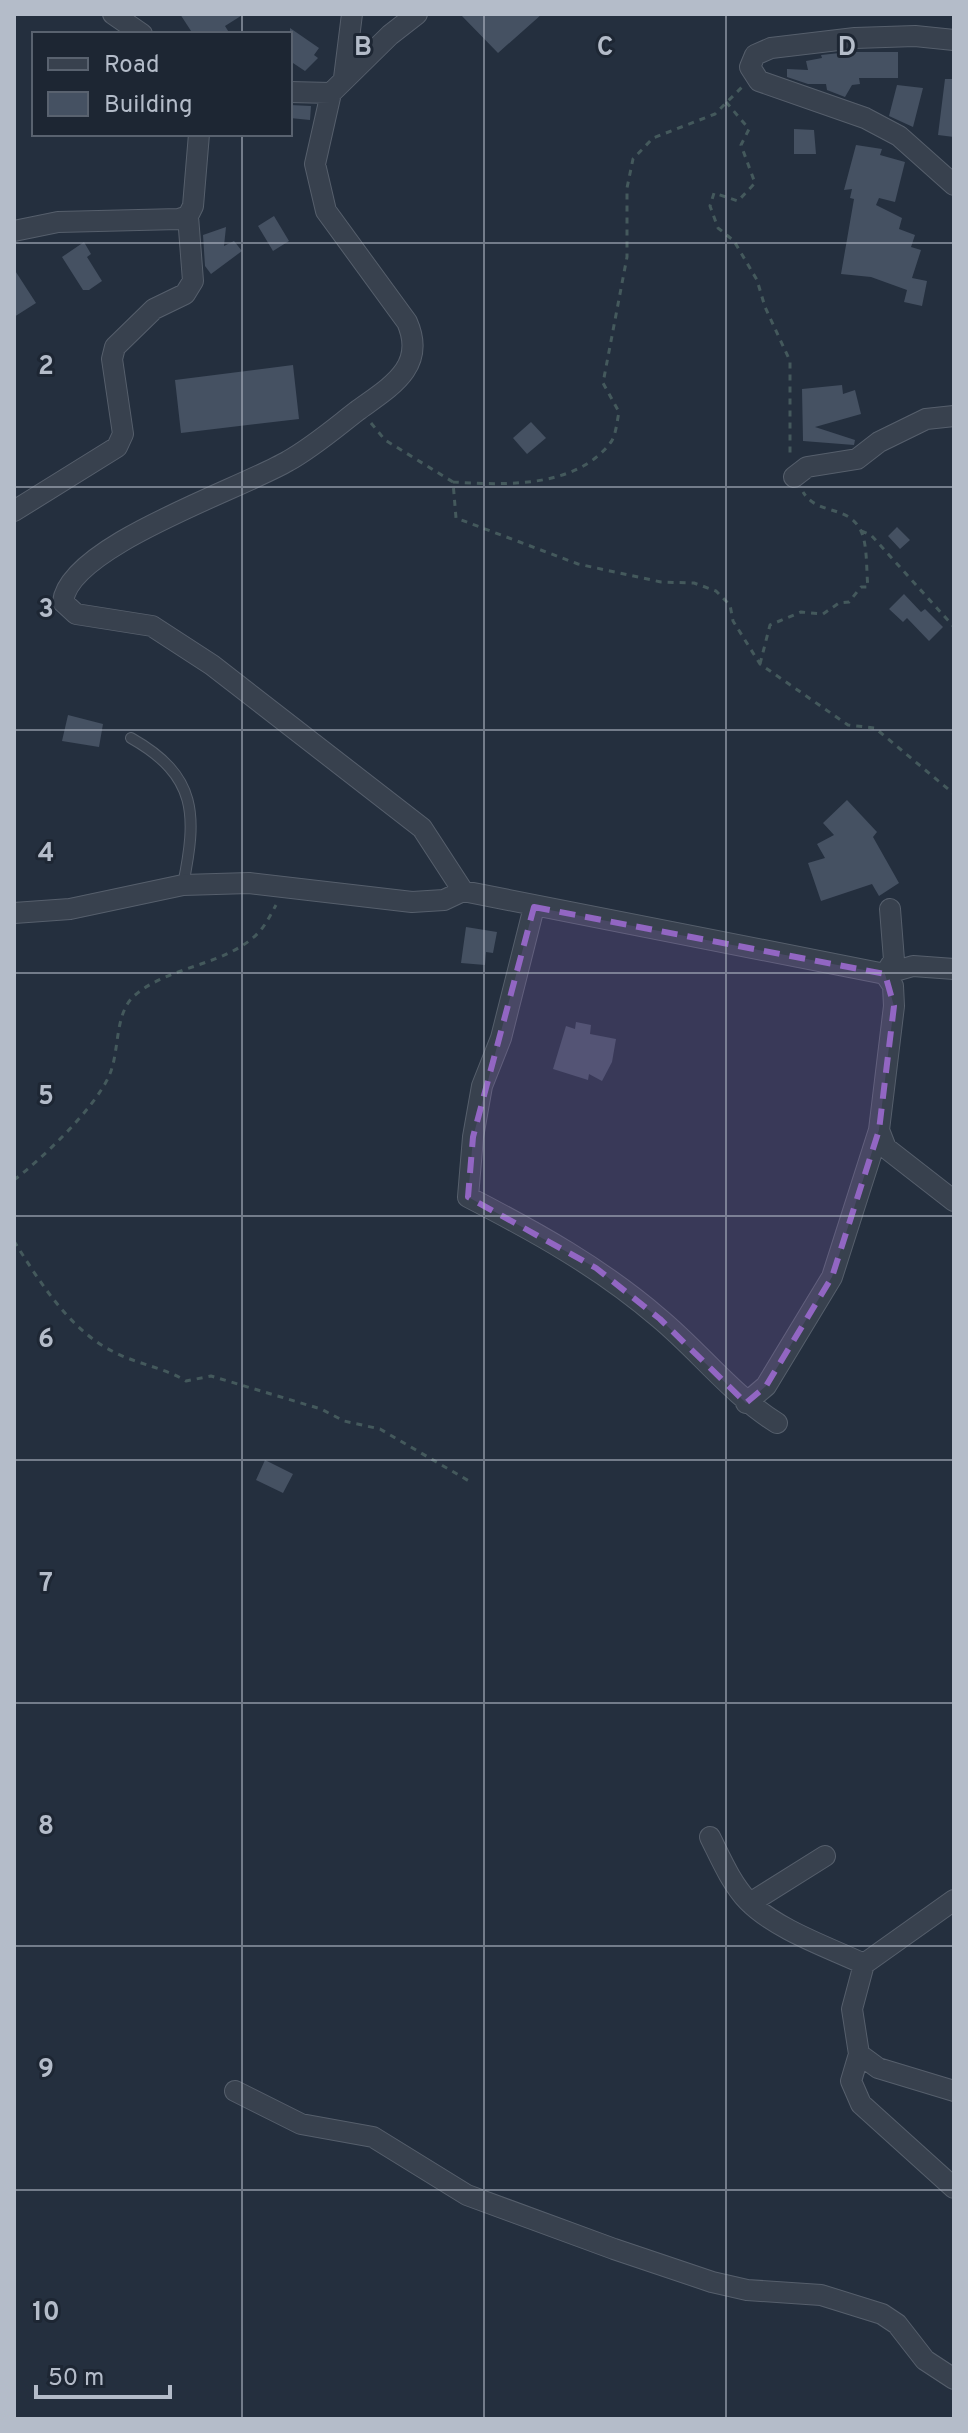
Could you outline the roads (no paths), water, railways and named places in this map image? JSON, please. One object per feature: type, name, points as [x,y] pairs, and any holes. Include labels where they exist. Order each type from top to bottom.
[{"type":"street","points":[[113,14],[139,32]]},
{"type":"street","points":[[352,14],[337,86],[315,164],[326,211],[407,322],[414,352],[404,374],[292,460],[250,482],[142,527],[72,578],[64,590],[63,602],[76,614],[152,626],[212,665],[422,828],[463,891]]},
{"type":"street","points":[[292,92],[337,86],[417,14]]},
{"type":"street","points":[[954,40],[915,36],[855,38],[771,48],[761,51],[750,61],[753,76],[773,87],[865,118],[899,136],[954,185]]},
{"type":"street","points":[[14,511],[117,447],[123,434],[112,359],[115,347],[154,309],[185,294],[193,281],[188,216],[193,206],[199,136]]},
{"type":"street","points":[[14,231],[58,222],[179,219],[188,216]]},
{"type":"street","points":[[794,477],[807,467],[857,459],[879,442],[926,419],[954,416]]},
{"type":"street","points":[[14,913],[70,909],[183,885],[249,883],[412,902],[444,900],[463,891],[885,974],[913,966],[954,969]]},
{"type":"street","points":[[534,907],[501,1038],[482,1086],[473,1137],[468,1197],[596,1268],[660,1319],[746,1403],[777,1423]]},
{"type":"street","points":[[885,974],[894,960],[890,909]]},
{"type":"street","points":[[746,1403],[766,1386],[832,1277],[879,1130],[889,1070],[894,1006],[893,986],[885,974]]},
{"type":"street","points":[[879,1130],[886,1148],[954,1201]]},
{"type":"street","points":[[710,1837],[731,1879],[750,1903],[808,1939],[864,1964]]},
{"type":"street","points":[[750,1903],[825,1856]]},
{"type":"street","points":[[954,1900],[864,1964],[852,2009],[859,2054],[851,2081],[861,2104],[954,2188]]},
{"type":"street","points":[[859,2054],[878,2068],[954,2091]]},
{"type":"street","points":[[235,2091],[301,2124],[373,2137],[467,2195],[614,2249],[712,2282],[747,2290],[821,2295],[882,2314],[897,2324],[925,2360],[954,2379]]},
{"type":"lane","points":[[131,738],[161,755],[184,784],[189,806],[190,846],[183,885]]}]
